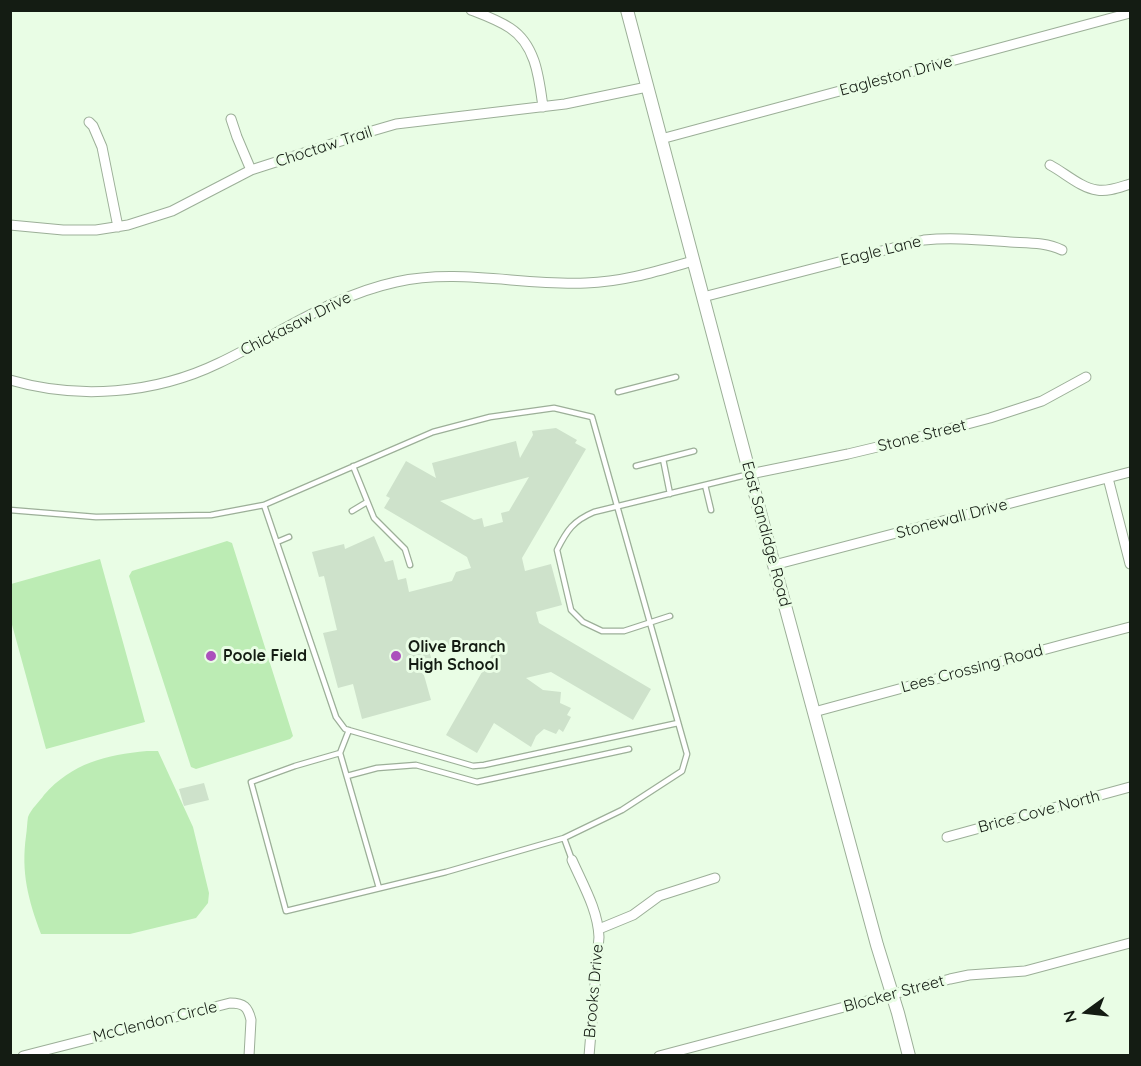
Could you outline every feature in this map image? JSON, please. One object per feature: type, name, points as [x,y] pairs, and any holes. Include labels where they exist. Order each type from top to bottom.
[{"type":"street","points":[[471,10],[510,28],[523,40],[536,66],[543,107]]},
{"type":"street","name":"East Sandidge Road","points":[[627,10],[774,565],[909,1056]]},
{"type":"street","name":"Eagleston Drive","points":[[661,139],[1131,13]]},
{"type":"street","name":"Choctaw Trail","points":[[10,225],[63,230],[118,227],[172,211],[251,170],[396,124],[574,103],[647,87]]},
{"type":"street","points":[[231,119],[251,170]]},
{"type":"street","points":[[89,122],[102,147],[118,227]]},
{"type":"street","points":[[1050,165],[1080,184],[1098,190],[1114,189],[1131,184]]},
{"type":"street","name":"Eagle Lane","points":[[703,297],[924,240],[978,238],[1035,244],[1062,250]]},
{"type":"street","name":"Chickasaw Drive","points":[[10,380],[89,392],[156,385],[194,374],[219,363],[327,306],[358,293],[410,279],[441,276],[587,283],[647,274],[693,261]]},
{"type":"street","name":"Stone Street","points":[[750,474],[859,451],[990,418],[1042,401],[1086,377]]},
{"type":"street","name":"Stonewall Drive","points":[[774,565],[1131,472]]},
{"type":"street","points":[[1108,478],[1131,564]]},
{"type":"street","name":"Lees Crossing Road","points":[[814,712],[1131,627]]},
{"type":"street","name":"Brice Cove North","points":[[947,837],[1131,787]]},
{"type":"street","name":"Brooks Drive","points":[[572,860],[596,913],[599,929],[589,1056]]},
{"type":"street","points":[[599,929],[633,915],[659,896],[715,878]]},
{"type":"street","name":"Blocker Street","points":[[659,1056],[950,979],[969,975],[1025,971],[1131,943]]},
{"type":"street","name":"McClendon Circle","points":[[24,1056],[221,1004],[238,1003],[249,1012],[251,1020],[249,1056]]},
{"type":"street","points":[[62,1045],[66,1056]]},
{"type":"lane","points":[[618,392],[676,377]]},
{"type":"lane","points":[[10,510],[96,517],[211,515],[264,505],[433,432],[490,417],[554,408],[592,417],[687,754],[682,771],[622,810],[564,838],[446,872],[286,911],[251,782],[340,753]]},
{"type":"lane","points":[[636,466],[694,451]]},
{"type":"lane","points":[[663,459],[670,494]]},
{"type":"lane","points":[[353,466],[374,518],[405,549],[410,565]]},
{"type":"lane","points":[[670,616],[624,631],[602,630],[583,622],[571,610],[557,550],[567,530],[578,520],[594,512],[750,474]]},
{"type":"lane","points":[[705,485],[711,510]]},
{"type":"lane","points":[[352,511],[367,502]]},
{"type":"lane","points":[[264,505],[336,717],[345,729],[473,766],[678,723]]},
{"type":"lane","points":[[277,542],[290,537]]},
{"type":"lane","points":[[349,730],[340,753],[379,888]]},
{"type":"lane","points":[[347,776],[377,768],[417,765],[477,782],[629,749]]},
{"type":"lane","points":[[564,838],[572,860]]},
{"type":"green space","name":"Poole Field","points":[[227,541],[232,543],[293,736],[290,739],[196,769],[191,767],[129,576],[132,571]]},
{"type":"green space","points":[[100,559],[145,722],[46,749],[11,621],[11,584]]},
{"type":"green space","points":[[158,751],[193,827],[209,893],[208,903],[196,918],[130,934],[41,934],[32,909],[25,874],[29,814],[55,784],[78,768],[104,758]]},
{"type":"building","points":[[556,428],[577,440],[575,443],[586,449],[522,558],[525,571],[551,564],[562,605],[536,612],[539,623],[651,689],[633,720],[551,672],[526,678],[543,690],[561,692],[560,703],[571,708],[567,715],[571,717],[563,732],[559,729],[556,734],[544,729],[536,736],[531,747],[494,723],[477,753],[446,735],[498,644],[468,651],[459,646],[430,654],[433,665],[422,668],[431,700],[362,719],[353,684],[338,688],[323,633],[337,630],[324,576],[319,577],[312,552],[344,544],[345,549],[374,536],[385,562],[393,560],[398,580],[406,578],[409,592],[452,581],[456,572],[471,568],[467,557],[384,508],[390,498],[386,496],[406,461],[436,478],[432,463],[516,441],[520,458],[533,435],[532,431]],"holes":[[[529,477],[509,511],[501,513],[503,522],[484,527],[482,518],[474,520],[440,501]]]},
{"type":"building","points":[[204,783],[209,800],[184,806],[179,789]]},
{"type":"place","name":"Poole Field","points":[[211,656]]},
{"type":"place","name":"Olive Branch High School","points":[[396,656]]}]
